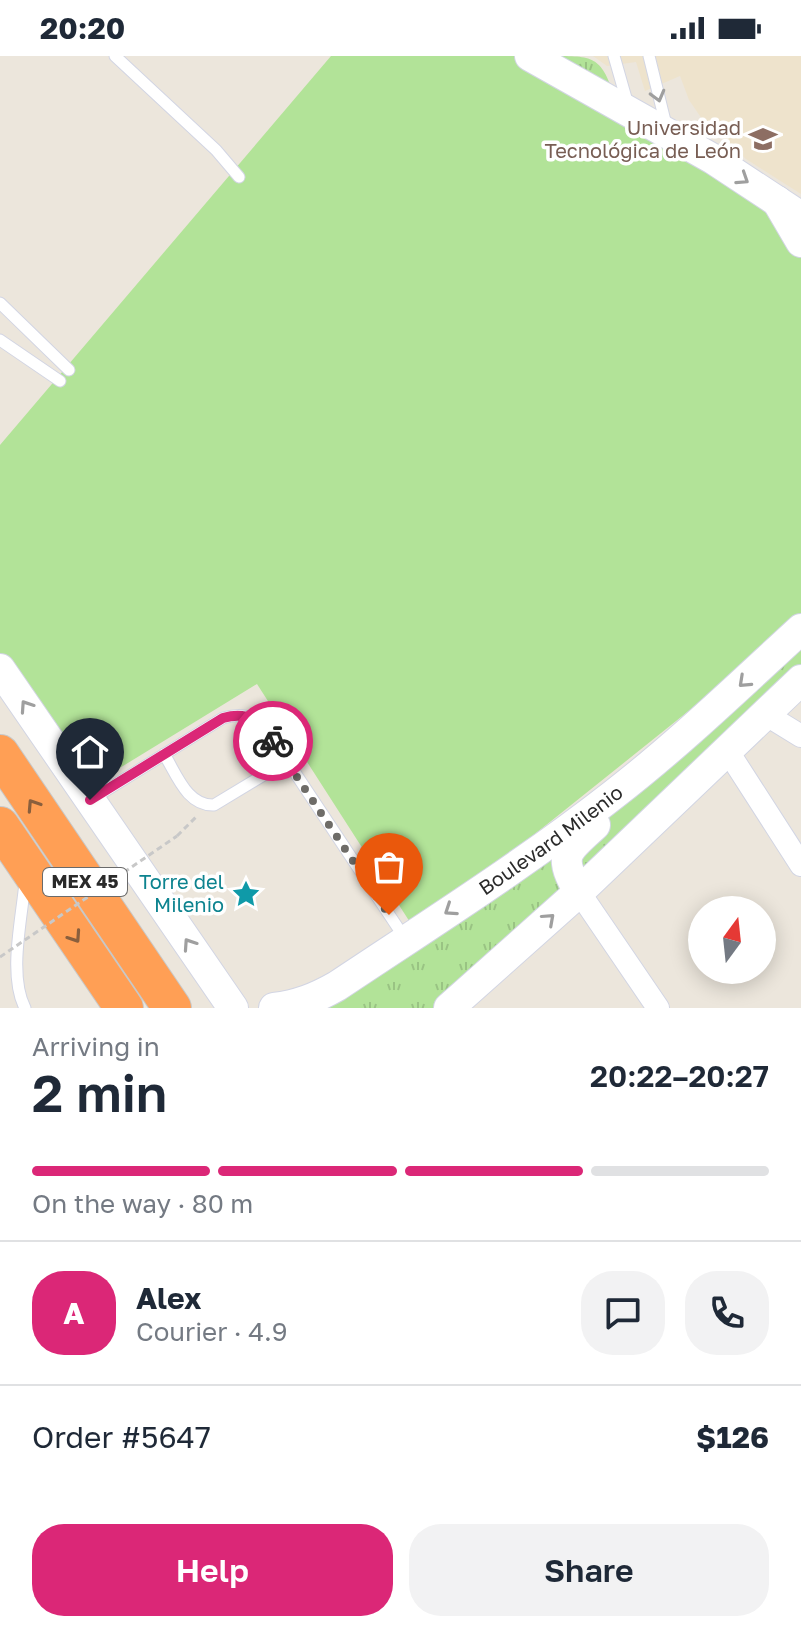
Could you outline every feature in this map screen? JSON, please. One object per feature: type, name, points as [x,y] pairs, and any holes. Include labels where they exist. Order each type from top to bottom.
[{"type":"highway","name":"MEX 45","points":[[0,754],[172,1008]]},
{"type":"highway","name":"MEX 45","points":[[0,826],[124,1008]]},
{"type":"street","points":[[530,56],[669,135],[801,217]]},
{"type":"street","points":[[775,200],[801,242]]},
{"type":"street","name":"Boulevard Milenio","points":[[229,1002],[274,1008],[315,999],[406,940],[612,796],[665,753],[801,629]]},
{"type":"street","points":[[0,669],[229,1002]]},
{"type":"street","points":[[449,1008],[579,892],[801,680]]},
{"type":"street","points":[[765,714],[801,736]]},
{"type":"street","points":[[727,750],[801,865]]},
{"type":"street","points":[[612,796],[598,821],[568,852],[567,868],[579,892],[658,1008]]},
{"type":"lane","points":[[115,56],[216,150],[239,177]]},
{"type":"lane","points":[[614,56],[630,113]]},
{"type":"lane","points":[[649,56],[669,135]]},
{"type":"lane","points":[[0,303],[69,370]]},
{"type":"lane","points":[[25,357],[35,337]]},
{"type":"lane","points":[[0,340],[60,381]]},
{"type":"lane","points":[[90,800],[223,718],[244,714],[261,724],[406,940]]},
{"type":"lane","points":[[164,754],[191,798],[202,805],[214,805],[287,761]]},
{"type":"lane","points":[[25,1008],[20,998],[17,975],[27,865]]},
{"type":"path","points":[[0,957],[177,836],[196,819],[202,805]]},
{"type":"shaded area","name":"Universidad Tecnológica de León","points":[[593,56],[801,56],[801,194],[746,159],[702,119],[689,100],[680,76],[645,91],[636,62],[607,66]]},
{"type":"green space","points":[[331,56],[535,56],[801,231],[801,621],[415,930],[257,684],[87,788],[0,663],[0,445]]},
{"type":"green space","points":[[552,56],[594,61],[605,72],[614,95]]},
{"type":"green space","points":[[801,644],[801,667],[585,868],[577,861],[580,844]]},
{"type":"green space","points":[[556,856],[566,890],[441,1008],[321,1008]]},
{"type":"way so far","points":[[273,741],[389,915]]},
{"type":"place","name":"Universidad Tecnológica de León","points":[[763,139]]},
{"type":"place","name":"Torre del Milenio","points":[[246,894]]},
{"type":"route","points":[[90,800],[223,718],[235,714],[253,718],[273,741]]}]
